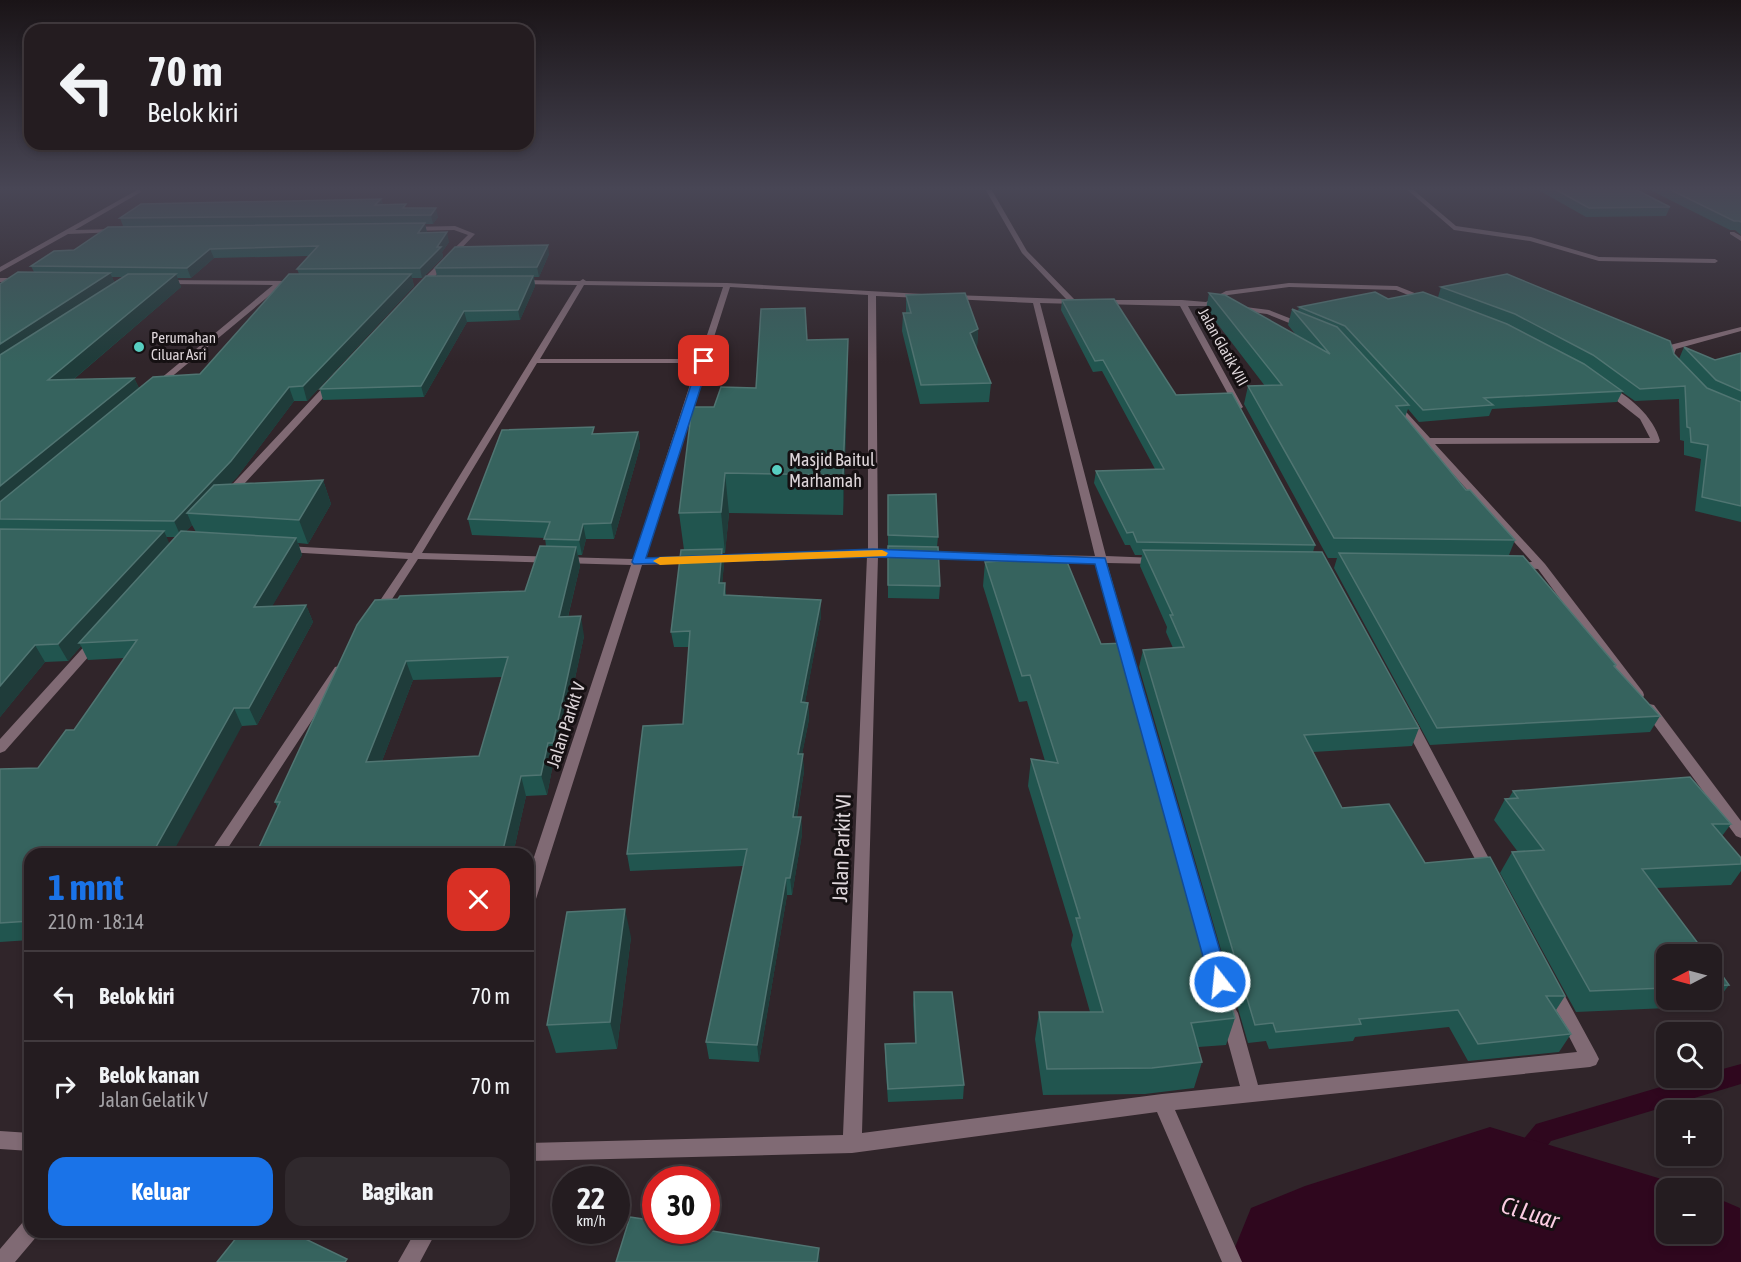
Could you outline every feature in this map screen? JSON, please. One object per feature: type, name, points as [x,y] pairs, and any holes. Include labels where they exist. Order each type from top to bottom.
[{"type":"street","points":[[0,270],[44,246]]},
{"type":"street","points":[[411,297],[460,246]]},
{"type":"street","points":[[1021,246],[1072,302]]},
{"type":"street","points":[[1557,246],[1599,259],[1715,261]]},
{"type":"street","points":[[0,280],[36,280]]},
{"type":"street","points":[[515,282],[583,281],[728,285],[931,296]]},
{"type":"street","points":[[369,626],[415,556],[583,281]]},
{"type":"street","points":[[154,282],[302,283]]},
{"type":"street","points":[[414,282],[436,282]]},
{"type":"street","points":[[147,394],[280,283]]},
{"type":"street","name":"Jalan Parkit V","points":[[534,881],[728,285]]},
{"type":"street","points":[[1208,304],[1226,293],[1289,285],[1397,288],[1441,305]]},
{"type":"street","name":"Jalan Parkit VI","points":[[852,1144],[873,553],[872,294]]},
{"type":"street","points":[[942,297],[1208,304],[1269,312],[1318,332]]},
{"type":"street","points":[[1036,301],[1132,674]]},
{"type":"street","name":"Jalan Glatik VIII","points":[[1182,302],[1244,417]]},
{"type":"street","points":[[1680,370],[1673,363],[1670,354],[1673,347],[1741,329]]},
{"type":"street","points":[[535,361],[704,361]]},
{"type":"street","points":[[225,498],[338,376]]},
{"type":"street","points":[[1428,441],[1655,441],[1652,430],[1642,414],[1600,384]]},
{"type":"street","points":[[1390,399],[1541,566],[1741,831]]},
{"type":"street","points":[[277,548],[415,556],[639,562],[873,553],[1171,561]]},
{"type":"street","points":[[1507,565],[1541,566]]},
{"type":"street","points":[[0,748],[104,632]]},
{"type":"street","points":[[220,848],[349,656]]},
{"type":"street","points":[[1403,711],[1494,880]]},
{"type":"street","points":[[534,1152],[852,1144],[1251,1092],[1590,1059],[1545,975]]},
{"type":"street","points":[[1226,1002],[1251,1092]]},
{"type":"street","points":[[1162,1103],[1232,1262]]},
{"type":"street","points":[[0,1140],[24,1138]]},
{"type":"street","points":[[2,1262],[24,1236]]},
{"type":"street","points":[[408,1262],[422,1238]]},
{"type":"building","points":[[80,246],[438,246],[441,247],[420,268],[297,269],[318,246],[210,249],[187,268],[31,266],[54,251],[74,250]]},
{"type":"building","points":[[548,246],[537,267],[435,268],[455,247]]},
{"type":"building","points":[[18,272],[110,273],[0,344],[0,284]]},
{"type":"building","points":[[128,274],[176,274],[48,380],[134,378],[0,486],[0,355]]},
{"type":"building","points":[[289,274],[411,274],[303,386],[289,387],[231,461],[174,521],[0,519],[0,502],[153,377],[200,374]]},
{"type":"building","points":[[1507,274],[1670,341],[1674,354],[1707,388],[1741,402],[1741,506],[1702,497],[1708,445],[1691,442],[1690,428],[1687,427],[1685,386],[1640,389],[1593,355],[1515,314],[1441,287]]},
{"type":"building","points":[[426,276],[533,276],[518,310],[464,311],[421,386],[320,389]]},
{"type":"building","points":[[1375,292],[1388,299],[1423,292],[1507,324],[1584,364],[1622,391],[1484,398],[1493,405],[1423,410],[1345,326],[1299,307]]},
{"type":"building","points":[[965,293],[978,329],[970,333],[991,383],[921,385],[903,313],[911,313],[906,295]]},
{"type":"building","points":[[1209,293],[1225,295],[1330,354],[1292,309],[1337,327],[1409,405],[1396,406],[1466,490],[1470,490],[1515,540],[1334,538],[1248,386],[1282,385]]},
{"type":"building","points":[[1114,299],[1176,395],[1232,393],[1315,545],[1137,542],[1133,532],[1127,533],[1096,471],[1164,469],[1103,360],[1095,361],[1062,300]]},
{"type":"building","points":[[805,308],[807,340],[848,339],[843,475],[725,473],[721,512],[679,513],[692,407],[714,407],[721,387],[756,388],[761,309]]},
{"type":"building","points":[[1684,347],[1715,360],[1741,353],[1741,391],[1716,380]]},
{"type":"building","points":[[594,427],[592,434],[638,432],[611,523],[583,524],[579,540],[544,539],[550,522],[468,519],[502,430]]},
{"type":"building","points":[[323,480],[299,520],[187,513],[214,485]]},
{"type":"building","points":[[936,494],[938,537],[888,535],[888,495]]},
{"type":"building","points":[[0,529],[164,531],[58,644],[35,645],[0,686]]},
{"type":"building","points":[[181,531],[296,538],[254,607],[306,605],[249,708],[234,708],[155,848],[24,848],[24,921],[0,923],[0,769],[38,768],[66,730],[74,730],[137,640],[79,643]]},
{"type":"building","points":[[540,546],[576,547],[559,617],[581,616],[553,743],[548,743],[541,775],[521,776],[503,848],[259,848],[280,802],[275,802],[357,625],[375,600],[398,599],[400,596],[525,591]],"holes":[[[508,657],[479,756],[366,762],[406,661]]]},
{"type":"building","points":[[888,546],[938,547],[940,586],[888,585]]},
{"type":"building","points":[[722,549],[719,583],[725,583],[724,595],[821,600],[801,702],[808,703],[798,754],[803,754],[793,817],[801,817],[790,878],[786,878],[757,1045],[706,1042],[747,849],[627,854],[643,726],[683,724],[690,631],[671,632],[681,550]]},
{"type":"building","points":[[1143,550],[1322,552],[1419,728],[1304,735],[1342,808],[1389,804],[1425,863],[1490,857],[1565,996],[1546,996],[1571,1034],[1478,1044],[1458,1010],[1359,1019],[1361,1024],[1276,1032],[1273,1023],[1255,1025],[1143,650],[1184,647],[1170,615],[1173,615]]},
{"type":"building","points":[[1339,553],[1523,556],[1616,665],[1614,666],[1660,716],[1437,728]]},
{"type":"building","points":[[1065,557],[1101,644],[1127,643],[1235,1018],[1191,1023],[1202,1062],[1152,1068],[1047,1069],[1039,1012],[1103,1012],[1076,918],[1080,918],[1031,759],[1058,763],[1030,675],[1022,676],[985,562]]},
{"type":"building","points":[[1690,777],[1731,824],[1712,824],[1741,858],[1741,864],[1642,869],[1698,944],[1656,944],[1656,988],[1590,991],[1512,852],[1544,850],[1505,799],[1518,798],[1513,791]]},
{"type":"building","points":[[625,909],[610,1022],[547,1025],[567,912]]},
{"type":"building","points":[[1722,975],[1729,985],[1722,985]]},
{"type":"building","points":[[914,992],[952,992],[964,1085],[888,1089],[885,1044],[916,1043]]},
{"type":"building","points":[[630,1217],[642,1219],[642,1244],[720,1244],[720,1232],[819,1248],[817,1262],[616,1262],[622,1244],[630,1244]]},
{"type":"building","points":[[236,1238],[303,1238],[347,1259],[345,1262],[217,1262]]},
{"type":"waterway","points":[[1490,1200],[1544,1132],[1741,1074]]},
{"type":"waterway","name":"Ci Luar","points":[[1305,1262],[1490,1200],[1686,1262]]},
{"type":"slow traffic","points":[[660,561],[882,553]]},
{"type":"place","name":"Perumahan Ciluar Asri","points":[[139,347]]},
{"type":"place","name":"Masjid Baitul Marhamah","points":[[777,470]]},
{"type":"route","points":[[704,361],[639,562],[873,553],[1101,560],[1220,982]]}]
